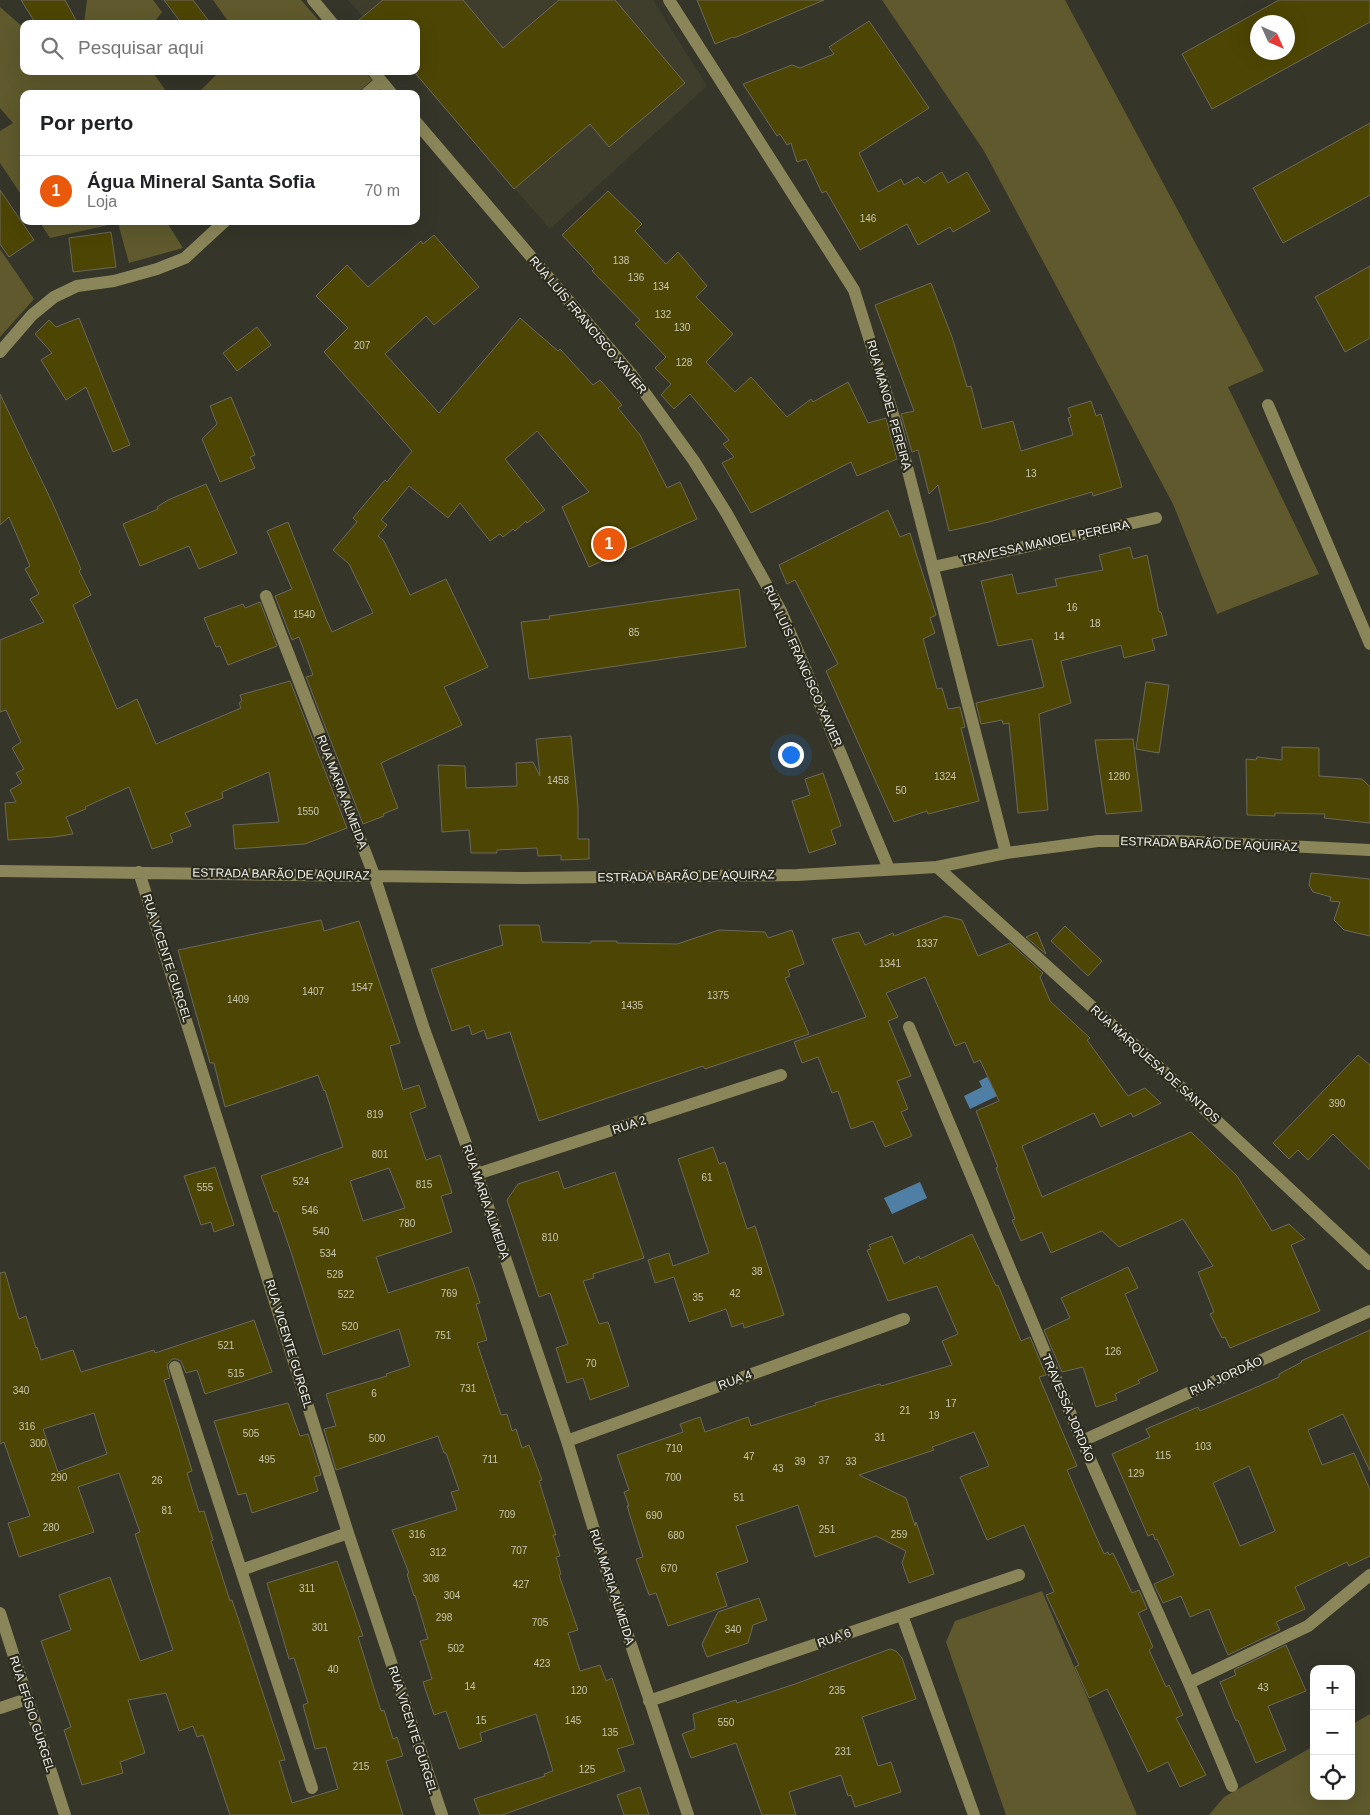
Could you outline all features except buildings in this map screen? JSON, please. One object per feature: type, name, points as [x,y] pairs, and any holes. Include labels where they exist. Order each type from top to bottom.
[{"type":"street","points":[[313,0],[330,20]]},
{"type":"street","name":"RUA MANOEL PEREIRA","points":[[669,0],[854,290],[896,424],[1006,853]]},
{"type":"street","points":[[368,90],[377,76],[389,90]]},
{"type":"street","name":"RUA LUÍS FRANCISCO XAVIER","points":[[420,127],[632,375],[694,461],[755,561],[782,611],[889,870]]},
{"type":"street","points":[[0,352],[32,316],[54,297],[76,286],[114,281],[157,269],[185,258],[221,225]]},
{"type":"street","points":[[1268,405],[1370,644]]},
{"type":"street","name":"TRAVESSA MANOEL PEREIRA","points":[[933,567],[1156,518]]},
{"type":"street","name":"RUA MARIA ALMEIDA","points":[[266,596],[374,875],[424,1029],[477,1174],[567,1441],[608,1576],[688,1815]]},
{"type":"street","name":"ESTRADA BARÃO DE AQUIRAZ","points":[[0,871],[522,878],[768,876],[936,867],[1006,853],[1098,841],[1177,841],[1370,850]]},
{"type":"street","name":"RUA MARQUESA DE SANTOS","points":[[936,867],[1170,1077],[1370,1264]]},
{"type":"street","name":"RUA VICENTE GURGEL","points":[[139,872],[348,1534],[442,1815]]},
{"type":"street","name":"TRAVESSA JORDÃO","points":[[909,1027],[1082,1441],[1189,1683],[1232,1786]]},
{"type":"street","name":"RUA 2","points":[[477,1174],[781,1075]]},
{"type":"street","name":"RUA JORDÃO","points":[[1082,1441],[1370,1311]]},
{"type":"street","name":"RUA 4","points":[[567,1441],[904,1319]]},
{"type":"street","points":[[175,1367],[312,1788]]},
{"type":"street","points":[[241,1570],[348,1534]]},
{"type":"street","points":[[1189,1683],[1308,1626],[1370,1574]]},
{"type":"street","name":"RUA 6","points":[[650,1701],[1019,1575]]},
{"type":"street","name":"RUA EFÍSIO GURGEL","points":[[0,1613],[65,1815]]},
{"type":"street","points":[[902,1615],[974,1815]]},
{"type":"street","points":[[0,1708],[27,1699]]},
{"type":"shaded area","points":[[87,0],[153,0],[162,12],[156,20],[84,20]]},
{"type":"shaded area","points":[[213,0],[301,0],[318,20],[227,20]]},
{"type":"shaded area","points":[[348,0],[653,0],[707,86],[550,229],[415,75],[420,75],[420,20],[366,20]]},
{"type":"shaded area","points":[[882,0],[1065,0],[1264,371],[1228,387],[1319,574],[1217,614],[1173,504],[984,151]]},
{"type":"shaded area","points":[[0,7],[20,24],[20,75],[155,75],[165,90],[20,90],[20,193],[0,163],[0,131],[13,123],[0,108]]},
{"type":"shaded area","points":[[216,75],[368,75],[372,80],[361,90],[201,90]]},
{"type":"shaded area","points":[[42,225],[109,225],[50,238]]},
{"type":"shaded area","points":[[119,225],[169,225],[183,248],[129,263]]},
{"type":"shaded area","points":[[0,249],[34,299],[0,337]]},
{"type":"shaded area","points":[[1042,1591],[1137,1815],[1006,1815],[946,1642],[955,1621]]},
{"type":"shaded area","points":[[1370,1714],[1370,1815],[1209,1815],[1224,1797],[1310,1748],[1310,1800],[1355,1800],[1355,1723]]},
{"type":"water","points":[[987,1077],[997,1096],[970,1109],[964,1096],[982,1087],[979,1081]]},
{"type":"water","points":[[920,1182],[927,1198],[892,1214],[884,1198]]},
{"type":"place","name":"Água Mineral Santa Sofia","points":[[609,544]]}]
